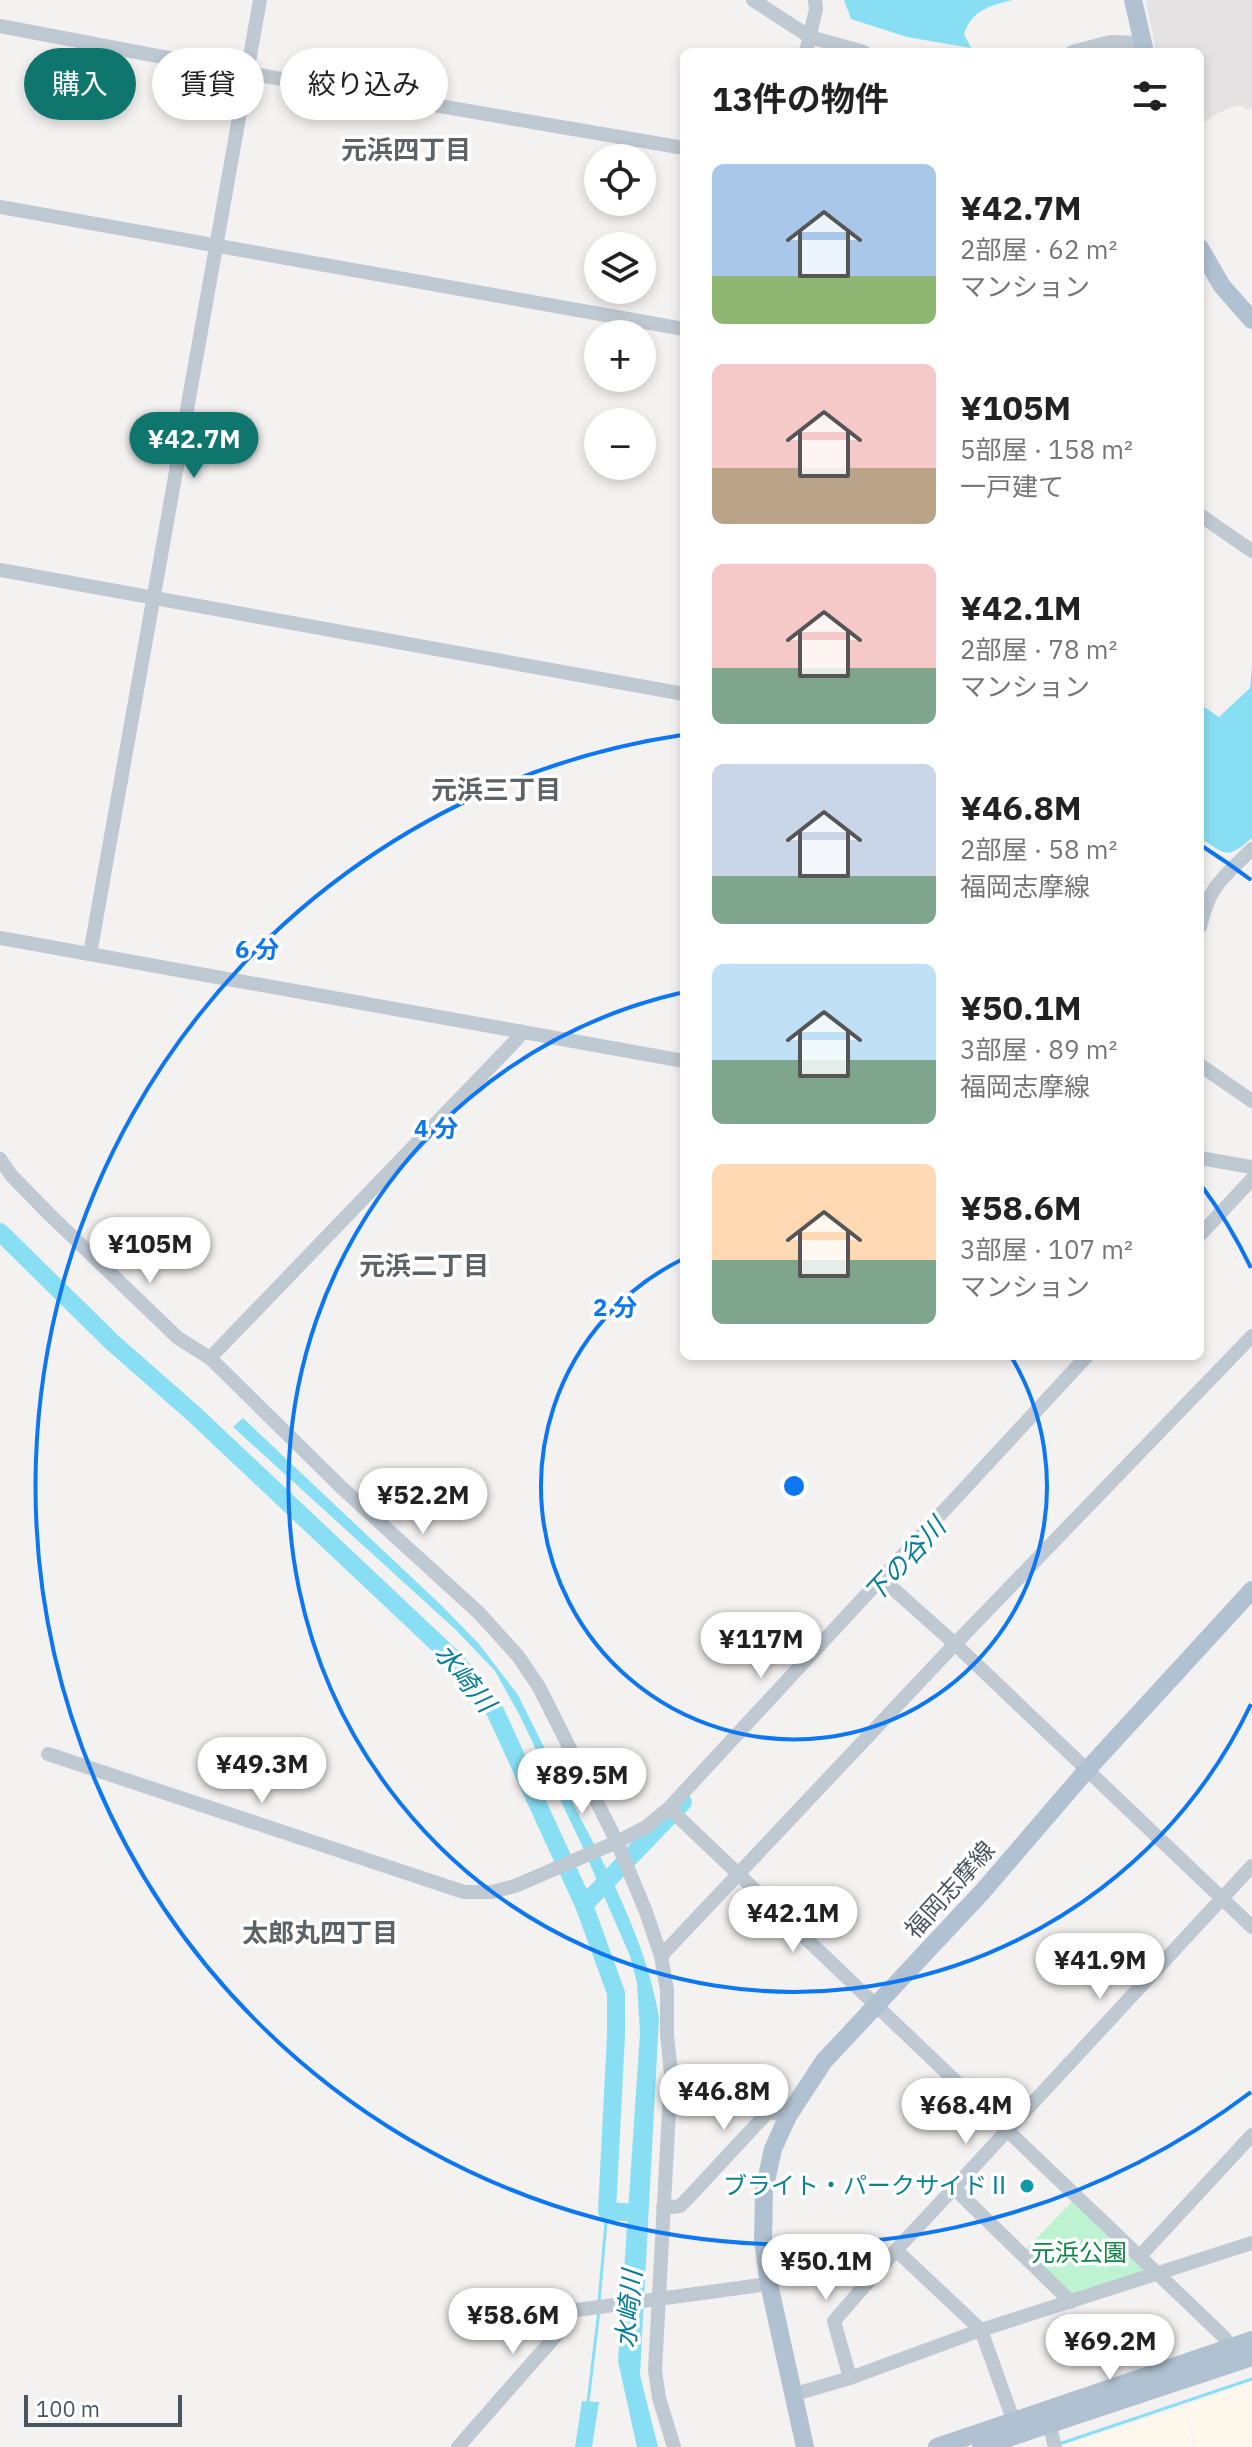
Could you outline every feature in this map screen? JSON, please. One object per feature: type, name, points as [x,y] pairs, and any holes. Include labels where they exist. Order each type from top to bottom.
[{"type":"main road","points":[[1133,0],[1144,48]]},
{"type":"main road","points":[[1204,259],[1252,320]]},
{"type":"main road","name":"福岡志摩線","points":[[805,2447],[769,2284],[763,2241],[764,2190],[773,2149],[788,2116],[824,2061],[983,1891],[1086,1771],[1252,1590]]},
{"type":"main road","points":[[981,2447],[1048,2417],[1252,2340]]},
{"type":"main road","points":[[937,2447],[1014,2422],[1048,2417],[1252,2357]]},
{"type":"street","points":[[251,48],[260,0]]},
{"type":"street","points":[[753,0],[810,37],[850,48]]},
{"type":"street","points":[[807,48],[816,9],[815,0]]},
{"type":"street","points":[[0,26],[152,55]]},
{"type":"street","points":[[1087,48],[1110,42],[1144,48]]},
{"type":"street","points":[[264,76],[680,147]]},
{"type":"street","points":[[90,954],[239,120]]},
{"type":"street","points":[[0,207],[680,328]]},
{"type":"street","points":[[1204,518],[1252,551]]},
{"type":"street","points":[[0,570],[680,693]]},
{"type":"street","points":[[1204,909],[1215,885],[1252,849]]},
{"type":"street","points":[[0,938],[680,1060]]},
{"type":"street","points":[[210,1358],[518,1038],[520,1031]]},
{"type":"street","points":[[1204,1068],[1252,1101]]},
{"type":"street","points":[[0,1159],[11,1175],[61,1226],[178,1338],[210,1358],[341,1487],[479,1613],[500,1635],[539,1687],[620,1853],[661,1956],[667,1990],[671,2074],[655,2370],[659,2398],[674,2447]]},
{"type":"street","points":[[1204,1159],[1252,1167]]},
{"type":"street","points":[[1204,1231],[1252,1179]]},
{"type":"street","points":[[661,1956],[955,1644],[1252,1336]]},
{"type":"street","points":[[48,1754],[464,1892],[492,1892],[620,1853],[646,1827],[673,1811],[1083,1360]]},
{"type":"street","points":[[885,1581],[1252,1927]]},
{"type":"street","points":[[673,1811],[1141,2255],[1224,2337],[1229,2347]]},
{"type":"street","points":[[850,2378],[834,2321],[1006,2130],[1252,1866]]},
{"type":"street","points":[[663,2208],[680,2206],[768,2112],[788,2116]]},
{"type":"street","points":[[1141,2255],[1251,2137]]},
{"type":"street","points":[[954,2188],[1071,2302]]},
{"type":"street","points":[[792,2395],[850,2378],[981,2330],[1252,2243]]},
{"type":"street","points":[[896,2250],[981,2330],[1014,2422]]},
{"type":"street","points":[[458,2447],[568,2322],[569,2311],[769,2284]]},
{"type":"street","points":[[1048,2417],[1055,2447]]},
{"type":"shaded area","points":[[1146,0],[1252,0],[1252,108],[1247,110],[1242,105],[1233,107],[1204,122],[1204,48],[1155,48]]},
{"type":"shaded area","points":[[1252,2382],[1252,2447],[1196,2447],[1185,2405]]},
{"type":"shaded area","points":[[1184,2406],[1194,2447],[1063,2447],[1063,2446]]},
{"type":"green space","name":"元浜公園","points":[[1074,2200],[1144,2265],[1142,2274],[1074,2297],[1023,2252]]},
{"type":"water","points":[[844,0],[1012,0],[983,10],[972,19],[964,34],[971,48],[907,37],[851,19]]},
{"type":"water","points":[[1252,667],[1252,838],[1237,850],[1226,853],[1204,840],[1204,707],[1219,717],[1250,688]]},
{"type":"water","points":[[243,1418],[442,1606],[479,1644],[518,1695],[608,1871],[633,1928],[644,1957],[659,2017],[640,2375],[658,2447],[637,2447],[618,2361],[640,2033],[637,1983],[630,1956],[579,1839],[495,1671],[456,1630],[233,1427]]},
{"type":"water","points":[[582,2401],[599,2402],[592,2447],[575,2447]]},
{"type":"waterway","name":"水崎川","points":[[0,1232],[113,1343],[195,1415],[457,1662],[495,1711],[584,1905],[616,1993],[607,2211],[638,2213],[637,2228]]},
{"type":"waterway","name":"下の谷川","points":[[584,1905],[683,1802]]},
{"type":"waterway","points":[[599,2302],[607,2211]]},
{"type":"waterway","points":[[588,2402],[599,2310]]},
{"type":"waterway","points":[[1062,2443],[1252,2379]]},
{"type":"place","name":"ブライト・パークサイドⅡ","points":[[1027,2186]]},
{"type":"district","name":"元浜四丁目","points":[[406,150]]},
{"type":"district","name":"元浜三丁目","points":[[496,790]]},
{"type":"district","name":"元浜二丁目","points":[[424,1266]]},
{"type":"district","name":"太郎丸四丁目","points":[[320,1933]]}]
